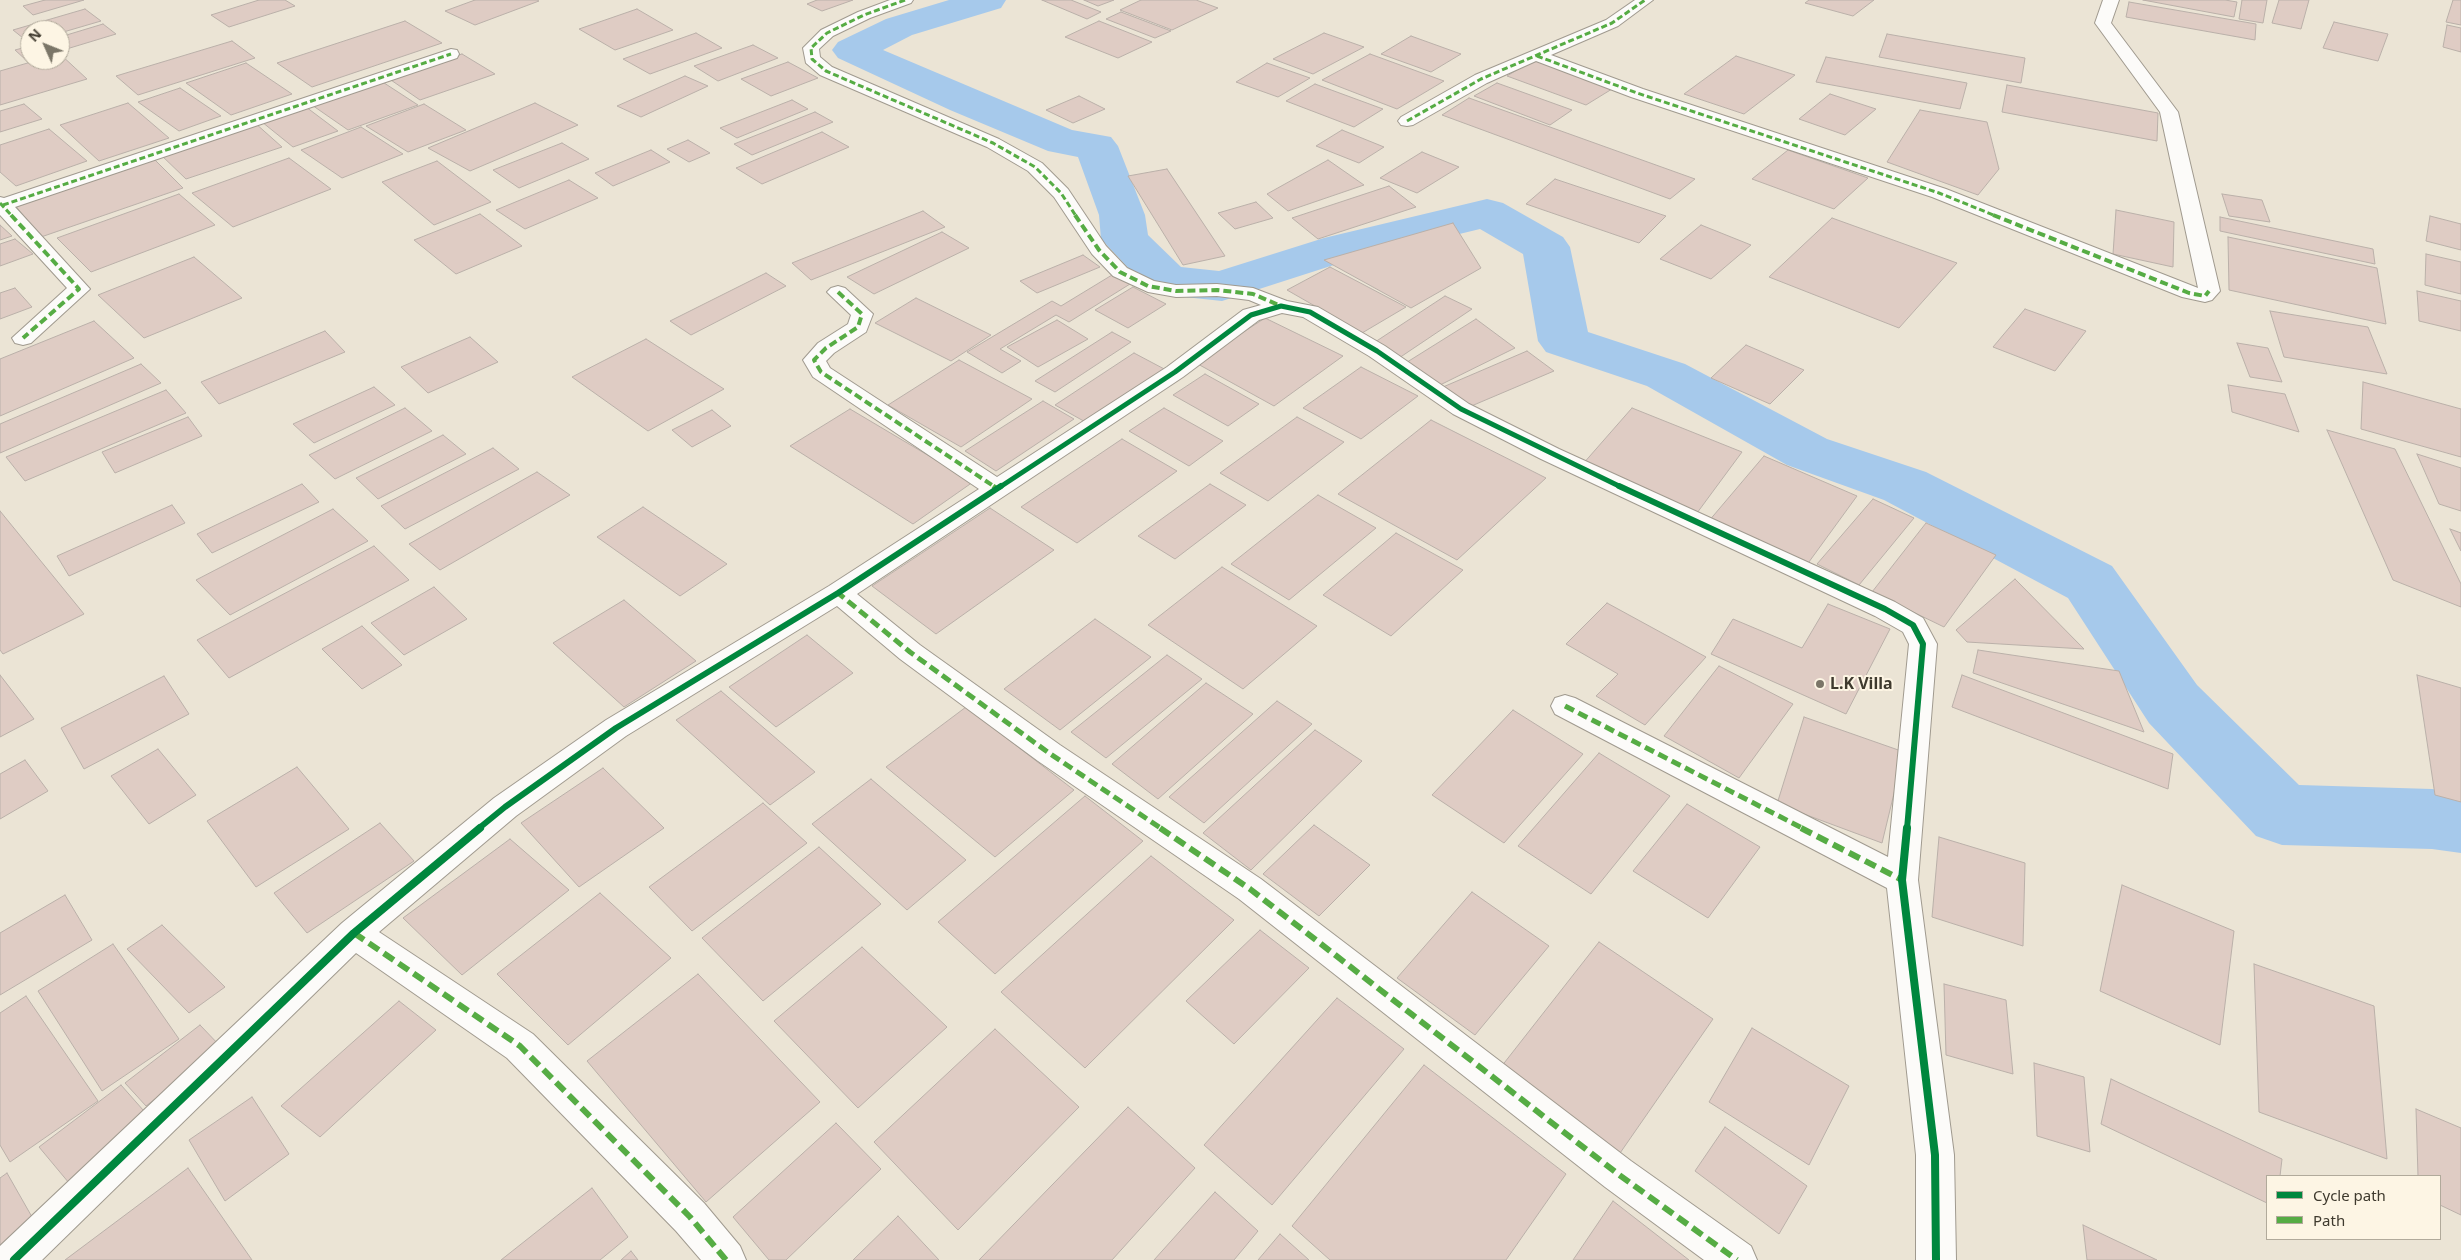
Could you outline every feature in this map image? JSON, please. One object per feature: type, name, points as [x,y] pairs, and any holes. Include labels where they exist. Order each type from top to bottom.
[{"type":"street","points":[[905,0],[864,15],[827,33],[811,48],[812,59],[826,71],[993,143],[1035,167],[1061,193],[1099,250],[1120,272],[1148,286],[1176,291],[1217,290],[1253,294],[1281,306],[1310,312],[1377,351],[1461,409],[1550,454],[1885,609],[1913,625],[1923,644],[1902,880],[1935,1155],[1936,1260]]},
{"type":"street","points":[[1407,121],[1481,79],[1612,23],[1645,0]]},
{"type":"street","points":[[1537,56],[1637,93],[1939,193],[2189,293],[2205,296],[2209,291],[2169,112],[2103,23],[2111,0]]},
{"type":"street","points":[[23,338],[79,289],[1,204],[451,54]]},
{"type":"street","points":[[838,292],[862,314],[858,327],[826,348],[814,360],[821,372],[996,488]]},
{"type":"street","points":[[14,1260],[354,933],[505,807],[616,728],[838,593],[1175,372],[1251,315],[1281,306]]},
{"type":"street","points":[[838,593],[910,652],[1049,753],[1250,889],[1618,1174],[1737,1260]]},
{"type":"street","points":[[1566,706],[1902,880]]},
{"type":"street","points":[[354,933],[520,1046],[690,1217],[726,1260]]},
{"type":"building","points":[[45,0],[84,0],[33,15],[23,6]]},
{"type":"building","points":[[259,0],[285,0],[295,6],[229,27],[211,15]]},
{"type":"building","points":[[475,0],[539,1],[475,25],[445,11]]},
{"type":"building","points":[[817,0],[853,0],[822,11],[807,4]]},
{"type":"building","points":[[1042,0],[1071,0],[1101,12],[1087,19]]},
{"type":"building","points":[[1084,0],[1114,0],[1098,6]]},
{"type":"building","points":[[1141,0],[1196,0],[1218,8],[1172,30],[1120,10]]},
{"type":"building","points":[[1809,0],[1874,0],[1853,16],[1805,3]]},
{"type":"building","points":[[2143,0],[2225,0],[2237,2],[2234,17]]},
{"type":"building","points":[[2242,0],[2267,0],[2263,23],[2239,19]]},
{"type":"building","points":[[2279,0],[2309,0],[2301,29],[2272,23]]},
{"type":"building","points":[[2453,0],[2461,0],[2461,25],[2446,22]]},
{"type":"building","points":[[2129,2],[2256,24],[2255,40],[2126,17]]},
{"type":"building","points":[[85,9],[101,21],[70,30],[70,20],[47,20]]},
{"type":"building","points":[[637,9],[673,30],[615,50],[579,29]]},
{"type":"building","points":[[1121,12],[1171,31],[1155,38],[1106,19]]},
{"type":"building","points":[[405,21],[442,43],[312,87],[277,63]]},
{"type":"building","points":[[1099,21],[1152,42],[1118,58],[1065,37]]},
{"type":"building","points":[[2334,22],[2388,34],[2378,61],[2323,48]]},
{"type":"building","points":[[103,24],[116,34],[70,48],[70,34]]},
{"type":"building","points":[[2447,25],[2461,28],[2461,52],[2443,47]]},
{"type":"building","points":[[20,28],[20,36],[13,30]]},
{"type":"building","points":[[696,33],[722,48],[650,74],[623,59]]},
{"type":"building","points":[[1324,33],[1364,47],[1313,74],[1273,59]]},
{"type":"building","points":[[1887,34],[2025,58],[2021,83],[1879,57]]},
{"type":"building","points":[[1411,36],[1461,54],[1431,72],[1381,54]]},
{"type":"building","points":[[232,41],[255,58],[138,95],[116,76]]},
{"type":"building","points":[[753,45],[778,58],[718,81],[694,66]]},
{"type":"building","points":[[462,54],[495,74],[420,100],[388,78]]},
{"type":"building","points":[[1370,54],[1444,81],[1397,109],[1322,80]]},
{"type":"building","points":[[1736,56],[1795,75],[1744,114],[1684,94]]},
{"type":"building","points":[[1826,57],[1967,83],[1960,109],[1816,82]]},
{"type":"building","points":[[1533,60],[1612,89],[1586,105],[1507,76]]},
{"type":"building","points":[[788,62],[818,78],[771,96],[741,79]]},
{"type":"building","points":[[70,63],[87,79],[0,105],[0,71],[20,65],[20,70],[70,70]]},
{"type":"building","points":[[246,63],[292,94],[231,115],[186,83]]},
{"type":"building","points":[[1267,63],[1310,78],[1278,97],[1236,82]]},
{"type":"building","points":[[685,76],[708,86],[641,117],[617,106]]},
{"type":"building","points":[[378,79],[418,105],[348,130],[309,103]]},
{"type":"building","points":[[1497,83],[1572,110],[1550,125],[1474,96]]},
{"type":"building","points":[[1315,84],[1383,109],[1354,127],[1286,101]]},
{"type":"building","points":[[2007,85],[2158,113],[2157,141],[2002,112]]},
{"type":"building","points":[[180,88],[221,116],[179,131],[138,102]]},
{"type":"building","points":[[1830,94],[1876,109],[1845,135],[1799,119]]},
{"type":"building","points":[[1079,96],[1105,109],[1073,123],[1046,110]]},
{"type":"building","points":[[1469,98],[1695,179],[1670,199],[1442,115]]},
{"type":"building","points":[[792,100],[808,109],[737,138],[720,128]]},
{"type":"building","points":[[128,103],[169,138],[99,161],[60,125]]},
{"type":"building","points":[[535,103],[578,125],[470,171],[428,148]]},
{"type":"building","points":[[24,104],[42,119],[0,132],[0,111]]},
{"type":"building","points":[[424,104],[466,130],[408,152],[366,126]]},
{"type":"building","points":[[306,107],[338,131],[293,147],[262,122]]},
{"type":"building","points":[[1920,110],[1987,122],[1999,169],[1978,195],[1887,162]]},
{"type":"building","points":[[815,112],[833,122],[752,155],[734,144]]},
{"type":"building","points":[[255,123],[282,147],[186,179],[160,154]]},
{"type":"building","points":[[361,127],[403,154],[342,178],[301,150]]},
{"type":"building","points":[[49,129],[87,161],[16,186],[0,172],[0,145]]},
{"type":"building","points":[[1342,130],[1384,147],[1359,163],[1316,146]]},
{"type":"building","points":[[822,132],[849,147],[762,184],[736,168]]},
{"type":"building","points":[[688,140],[710,153],[689,162],[667,149]]},
{"type":"building","points":[[562,143],[589,159],[519,188],[493,170]]},
{"type":"building","points":[[651,150],[670,162],[613,186],[595,173]]},
{"type":"building","points":[[1788,150],[1868,178],[1834,209],[1752,179]]},
{"type":"building","points":[[1422,152],[1459,167],[1417,193],[1380,178]]},
{"type":"building","points":[[153,158],[183,188],[41,237],[14,204]]},
{"type":"building","points":[[289,158],[331,189],[233,227],[192,193]]},
{"type":"building","points":[[1328,160],[1364,185],[1288,211],[1267,194]]},
{"type":"building","points":[[437,161],[491,202],[434,225],[382,182]]},
{"type":"building","points":[[1167,169],[1225,256],[1183,265],[1128,176]]},
{"type":"building","points":[[1555,179],[1666,216],[1639,243],[1526,204]]},
{"type":"building","points":[[569,180],[598,198],[525,229],[496,210]]},
{"type":"building","points":[[1389,186],[1416,207],[1318,239],[1292,218]]},
{"type":"building","points":[[179,194],[215,225],[91,272],[57,238]]},
{"type":"building","points":[[2222,194],[2262,200],[2270,222],[2229,216]]},
{"type":"building","points":[[1256,202],[1273,218],[1235,229],[1218,213]]},
{"type":"building","points":[[2116,210],[2174,222],[2173,267],[2113,254]]},
{"type":"building","points":[[923,211],[945,227],[811,280],[792,263]]},
{"type":"building","points":[[480,214],[522,246],[456,274],[414,240]]},
{"type":"building","points":[[2430,216],[2461,224],[2461,250],[2426,241]]},
{"type":"building","points":[[2220,217],[2373,249],[2375,264],[2220,231]]},
{"type":"building","points":[[1832,218],[1957,263],[1899,328],[1769,277]]},
{"type":"building","points":[[1453,223],[1481,268],[1411,308],[1324,260]]},
{"type":"building","points":[[0,225],[12,236],[0,240]]},
{"type":"building","points":[[1701,225],[1751,245],[1711,279],[1660,259]]},
{"type":"building","points":[[942,232],[969,248],[874,294],[847,277]]},
{"type":"building","points":[[2228,237],[2377,268],[2386,324],[2229,290]]},
{"type":"building","points":[[15,239],[33,254],[0,266],[0,244]]},
{"type":"building","points":[[2426,254],[2461,262],[2461,294],[2425,285]]},
{"type":"building","points":[[1083,255],[1100,267],[1037,293],[1020,281]]},
{"type":"building","points":[[194,257],[242,298],[144,338],[98,295]]},
{"type":"building","points":[[1330,267],[1406,307],[1362,333],[1287,290]]},
{"type":"building","points":[[766,273],[786,286],[691,335],[670,321]]},
{"type":"building","points":[[1112,275],[1130,284],[1069,322],[1056,315],[1000,349],[1021,361],[1002,373],[967,352],[1052,301],[1061,306]]},
{"type":"building","points":[[1133,287],[1166,304],[1128,328],[1095,310]]},
{"type":"building","points":[[15,288],[32,307],[0,319],[0,293]]},
{"type":"building","points":[[2417,291],[2461,301],[2461,331],[2419,321]]},
{"type":"building","points":[[1445,296],[1472,309],[1399,358],[1372,344]]},
{"type":"building","points":[[916,298],[991,335],[951,361],[875,323]]},
{"type":"building","points":[[2025,309],[2086,331],[2055,371],[1993,347]]},
{"type":"building","points":[[2270,311],[2368,327],[2387,374],[2284,357]]},
{"type":"building","points":[[1265,318],[1343,356],[1274,406],[1196,363]]},
{"type":"building","points":[[1476,319],[1515,348],[1440,385],[1404,364]]},
{"type":"building","points":[[1057,320],[1088,339],[1038,367],[1007,347]]},
{"type":"building","points":[[94,321],[134,358],[0,416],[0,359]]},
{"type":"building","points":[[325,331],[345,352],[219,404],[201,382]]},
{"type":"building","points":[[1112,332],[1131,342],[1055,392],[1035,381]]},
{"type":"building","points":[[470,337],[498,362],[428,393],[401,367]]},
{"type":"building","points":[[646,339],[724,389],[648,431],[572,377]]},
{"type":"building","points":[[2237,343],[2268,348],[2282,382],[2250,377]]},
{"type":"building","points":[[1746,345],[1804,370],[1770,404],[1711,378]]},
{"type":"building","points":[[1527,351],[1554,371],[1469,407],[1443,387]]},
{"type":"building","points":[[1134,353],[1168,371],[1089,424],[1055,405]]},
{"type":"building","points":[[959,360],[1032,399],[961,447],[888,405]]},
{"type":"building","points":[[141,364],[161,383],[0,453],[0,424]]},
{"type":"building","points":[[1361,367],[1418,396],[1361,439],[1303,408]]},
{"type":"building","points":[[1205,374],[1259,404],[1228,426],[1173,395]]},
{"type":"building","points":[[2363,382],[2461,409],[2461,457],[2361,429]]},
{"type":"building","points":[[2228,385],[2285,394],[2299,432],[2232,412]]},
{"type":"building","points":[[374,387],[395,405],[314,443],[293,424]]},
{"type":"building","points":[[166,390],[186,413],[25,481],[6,457]]},
{"type":"building","points":[[1043,401],[1074,419],[996,471],[965,451]]},
{"type":"building","points":[[405,408],[432,431],[335,479],[309,455]]},
{"type":"building","points":[[1164,408],[1223,441],[1189,466],[1129,431]]},
{"type":"building","points":[[1632,408],[1742,452],[1697,513],[1582,465]]},
{"type":"building","points":[[850,409],[973,482],[913,524],[790,446]]},
{"type":"building","points":[[712,410],[731,426],[692,447],[672,430]]},
{"type":"building","points":[[188,417],[202,436],[115,473],[102,452]]},
{"type":"building","points":[[1297,417],[1344,442],[1268,501],[1220,473]]},
{"type":"building","points":[[1431,420],[1546,478],[1457,560],[1338,494]]},
{"type":"building","points":[[2327,430],[2395,449],[2461,584],[2461,607],[2393,580]]},
{"type":"building","points":[[443,435],[466,454],[378,499],[356,478]]},
{"type":"building","points":[[1122,439],[1177,471],[1077,543],[1021,507]]},
{"type":"building","points":[[493,448],[519,469],[405,529],[381,506]]},
{"type":"building","points":[[2417,454],[2461,468],[2461,511],[2439,504]]},
{"type":"building","points":[[1764,456],[1857,496],[1806,566],[1708,522]]},
{"type":"building","points":[[537,472],[570,495],[440,570],[409,544]]},
{"type":"building","points":[[302,484],[319,502],[212,553],[197,534]]},
{"type":"building","points":[[1210,484],[1246,505],[1175,559],[1138,536]]},
{"type":"building","points":[[1318,495],[1376,528],[1289,600],[1231,564]]},
{"type":"building","points":[[1873,499],[1914,518],[1859,585],[1817,564]]},
{"type":"building","points":[[172,505],[185,523],[69,576],[57,556]]},
{"type":"building","points":[[643,507],[727,564],[680,596],[597,537]]},
{"type":"building","points":[[990,508],[1054,550],[936,634],[872,586]]},
{"type":"building","points":[[333,509],[368,541],[230,615],[196,580]]},
{"type":"building","points":[[0,511],[84,614],[3,654],[0,650]]},
{"type":"building","points":[[1926,523],[1996,555],[1944,627],[1872,592]]},
{"type":"building","points":[[2450,529],[2461,533],[2461,551]]},
{"type":"building","points":[[1396,533],[1463,570],[1391,636],[1323,595]]},
{"type":"building","points":[[374,546],[409,580],[229,678],[197,640]]},
{"type":"building","points":[[1222,567],[1317,626],[1243,689],[1148,625]]},
{"type":"building","points":[[2015,579],[2084,649],[1967,642],[1956,630]]},
{"type":"building","points":[[434,587],[467,619],[404,655],[371,623]]},
{"type":"building","points":[[624,600],[696,661],[624,707],[553,643]]},
{"type":"building","points":[[1607,603],[1706,657],[1645,725],[1596,696],[1618,674],[1566,644]]},
{"type":"building","name":"L.K Villa","points":[[1828,604],[1890,629],[1846,714],[1711,654],[1733,619],[1802,648]]},
{"type":"building","points":[[1095,619],[1151,657],[1060,730],[1004,689]]},
{"type":"building","points":[[362,626],[402,665],[362,689],[322,649]]},
{"type":"building","points":[[807,635],[853,673],[776,727],[729,687]]},
{"type":"building","points":[[1978,650],[2119,671],[2144,732],[1973,673]]},
{"type":"building","points":[[1167,655],[1202,679],[1106,758],[1071,732]]},
{"type":"building","points":[[1719,666],[1793,704],[1739,778],[1664,736]]},
{"type":"building","points":[[0,675],[34,719],[0,737]]},
{"type":"building","points":[[1962,675],[2173,754],[2168,789],[1952,707]]},
{"type":"building","points":[[2417,675],[2461,688],[2461,802],[2435,795]]},
{"type":"building","points":[[164,676],[189,714],[84,769],[61,728]]},
{"type":"building","points":[[1206,683],[1253,714],[1158,799],[1112,764]]},
{"type":"building","points":[[721,691],[815,772],[770,805],[676,720]]},
{"type":"building","points":[[1277,701],[1312,724],[1204,823],[1169,797]]},
{"type":"building","points":[[966,707],[1074,790],[995,857],[886,767]]},
{"type":"building","points":[[1513,710],[1583,754],[1504,843],[1432,795]]},
{"type":"building","points":[[1804,717],[1904,752],[1882,843],[1777,804]]},
{"type":"building","points":[[1315,730],[1362,761],[1251,870],[1203,833]]},
{"type":"building","points":[[158,749],[196,795],[149,824],[111,776]]},
{"type":"building","points":[[1599,753],[1670,796],[1591,894],[1518,846]]},
{"type":"building","points":[[25,760],[48,791],[0,819],[0,774]]},
{"type":"building","points":[[297,767],[349,829],[256,887],[207,821]]},
{"type":"building","points":[[603,768],[664,828],[579,887],[521,823]]},
{"type":"building","points":[[871,779],[966,860],[907,910],[812,824]]},
{"type":"building","points":[[1085,796],[1143,841],[995,974],[938,922]]},
{"type":"building","points":[[763,803],[807,843],[692,931],[649,887]]},
{"type":"building","points":[[1687,804],[1760,847],[1708,918],[1633,871]]},
{"type":"building","points":[[380,823],[414,861],[307,933],[274,893]]},
{"type":"building","points":[[1314,825],[1370,865],[1319,916],[1263,874]]},
{"type":"building","points":[[1939,837],[2025,863],[2023,946],[1932,917]]},
{"type":"building","points":[[510,839],[569,890],[462,975],[403,918]]},
{"type":"building","points":[[819,847],[881,904],[763,1001],[702,938]]},
{"type":"building","points":[[1151,856],[1234,920],[1085,1068],[1001,992]]},
{"type":"building","points":[[2122,885],[2234,931],[2220,1045],[2100,991]]},
{"type":"building","points":[[1472,892],[1549,946],[1475,1035],[1397,978]]},
{"type":"building","points":[[600,893],[671,958],[568,1045],[497,974]]},
{"type":"building","points":[[65,895],[92,940],[0,995],[0,933]]},
{"type":"building","points":[[162,925],[225,987],[189,1013],[127,949]]},
{"type":"building","points":[[1260,930],[1309,968],[1234,1044],[1186,1001]]},
{"type":"building","points":[[1599,942],[1713,1019],[1618,1156],[1501,1067]]},
{"type":"building","points":[[113,944],[179,1039],[102,1091],[38,991]]},
{"type":"building","points":[[862,947],[947,1027],[858,1108],[774,1021]]},
{"type":"building","points":[[2254,964],[2374,1006],[2387,1159],[2259,1112]]},
{"type":"building","points":[[698,974],[820,1102],[706,1202],[587,1061]]},
{"type":"building","points":[[1944,984],[2006,1000],[2013,1074],[1946,1055]]},
{"type":"building","points":[[26,996],[98,1101],[10,1162],[0,1145],[0,1013]]},
{"type":"building","points":[[1337,998],[1404,1049],[1272,1205],[1204,1145]]},
{"type":"building","points":[[399,1001],[436,1030],[320,1137],[281,1106]]},
{"type":"building","points":[[200,1025],[221,1047],[146,1106],[125,1083]]},
{"type":"building","points":[[1752,1028],[1849,1086],[1809,1165],[1709,1102]]},
{"type":"building","points":[[995,1029],[1079,1107],[958,1230],[874,1142]]},
{"type":"building","points":[[2034,1063],[2084,1077],[2090,1152],[2037,1136]]},
{"type":"building","points":[[1424,1065],[1566,1174],[1506,1260],[1330,1260],[1292,1226]]},
{"type":"building","points":[[2111,1079],[2282,1159],[2280,1175],[2266,1175],[2266,1203],[2101,1124]]},
{"type":"building","points":[[121,1085],[151,1119],[69,1183],[39,1147]]},
{"type":"building","points":[[252,1097],[289,1154],[225,1201],[189,1140]]},
{"type":"building","points":[[1128,1107],[1195,1168],[1112,1260],[979,1260]]},
{"type":"building","points":[[2416,1109],[2461,1128],[2461,1215],[2441,1205],[2441,1175],[2418,1175]]},
{"type":"building","points":[[836,1123],[881,1169],[786,1260],[769,1260],[733,1217]]},
{"type":"building","points":[[1725,1127],[1807,1186],[1779,1234],[1695,1171]]},
{"type":"building","points":[[188,1168],[252,1260],[65,1260]]},
{"type":"building","points":[[7,1173],[40,1231],[0,1260],[0,1178]]},
{"type":"building","points":[[592,1188],[628,1237],[600,1260],[501,1260]]},
{"type":"building","points":[[1215,1192],[1258,1231],[1234,1260],[1154,1260]]},
{"type":"building","points":[[1613,1201],[1689,1260],[1573,1260]]},
{"type":"building","points":[[898,1216],[939,1260],[853,1260]]},
{"type":"building","points":[[2083,1225],[2157,1260],[2087,1260]]},
{"type":"building","points":[[1280,1234],[1309,1260],[1258,1260]]},
{"type":"building","points":[[631,1251],[638,1260],[621,1260]]},
{"type":"waterway","points":[[988,0],[899,27],[852,50],[965,101],[1063,142],[1096,146],[1122,215],[1125,239],[1166,280],[1222,286],[1324,252],[1487,213],[1546,247],[1564,341],[1666,375],[1807,452],[1905,486],[2090,582],[2173,704],[2282,815],[2432,819],[2461,823]]},
{"type":"marked path","points":[[905,0],[864,15],[827,33],[811,48],[812,59],[826,71],[993,143],[1035,167],[1061,193],[1099,250],[1120,272],[1148,286],[1176,291],[1217,290],[1253,294],[1281,306]]},
{"type":"marked path","points":[[1407,121],[1481,79],[1612,23],[1645,0]]},
{"type":"marked path","points":[[3,205],[451,54]]},
{"type":"marked path","points":[[1537,56],[1637,93],[1939,193],[2189,293],[2205,296],[2209,291]]},
{"type":"marked path","points":[[0,203],[79,289],[23,338]]},
{"type":"marked path","points":[[838,292],[862,314],[858,327],[826,348],[814,360],[821,372],[996,488]]},
{"type":"marked path","points":[[840,592],[838,593],[910,652],[1049,753],[1250,889],[1618,1174],[1737,1260]]},
{"type":"marked path","points":[[1565,706],[1902,880]]},
{"type":"marked path","points":[[354,933],[520,1046],[690,1217],[726,1260]]},
{"type":"cycle path","points":[[14,1260],[354,933],[505,807],[616,728],[838,593],[1175,372],[1251,315],[1281,306],[1310,312],[1377,351],[1461,409],[1550,454],[1885,609],[1913,625],[1923,644],[1902,880],[1935,1155],[1936,1260]]},
{"type":"place","name":"L.K Villa","points":[[1820,684]]}]
